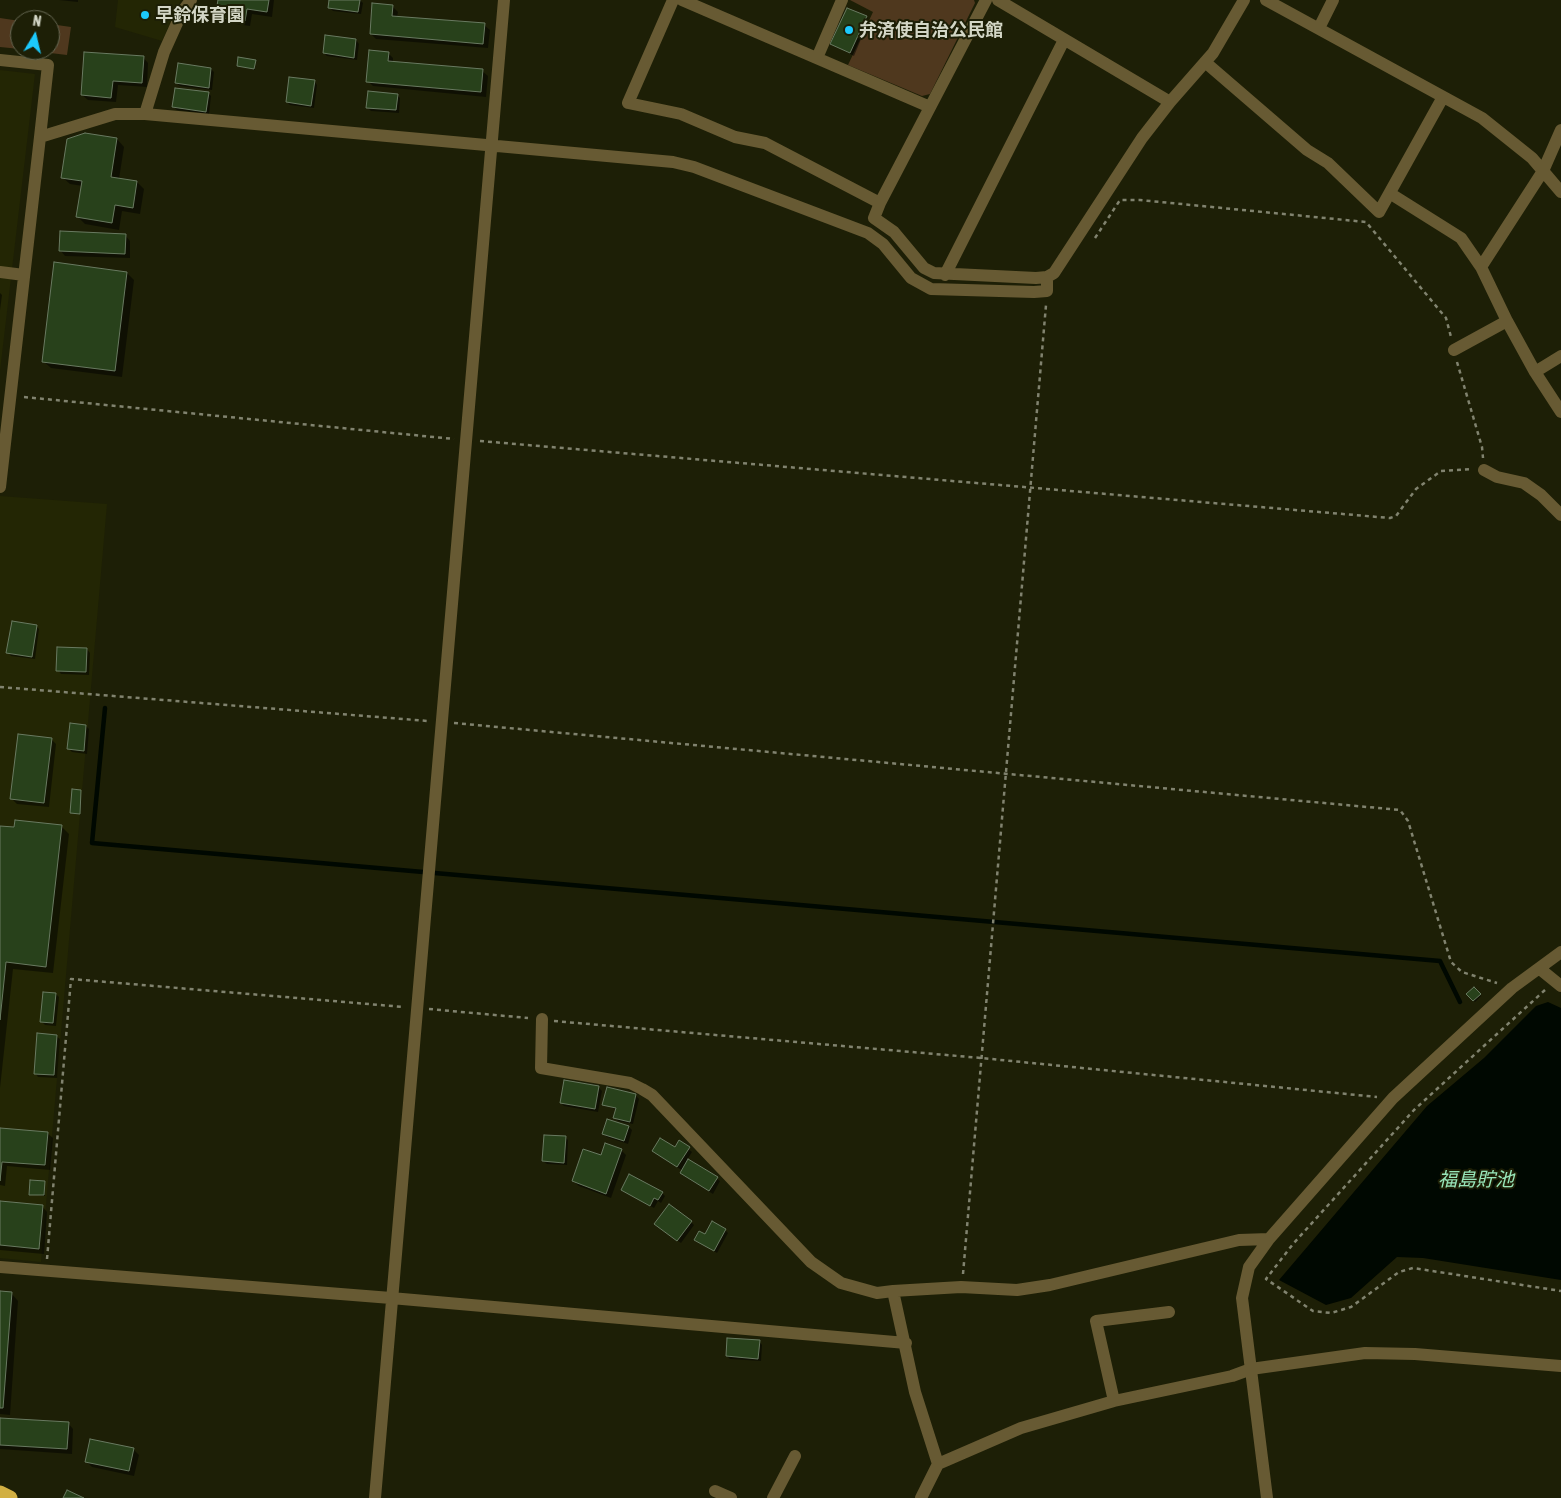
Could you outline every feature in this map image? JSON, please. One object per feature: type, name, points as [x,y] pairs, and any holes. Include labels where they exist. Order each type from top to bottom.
[{"type":"highway","points":[[0,1493],[10,1498]]},
{"type":"street","points":[[144,114],[164,52],[182,12],[191,0]]},
{"type":"street","points":[[375,1498],[490,144],[504,0]]},
{"type":"street","points":[[673,0],[628,104],[681,114],[735,137],[766,143],[880,203]]},
{"type":"street","points":[[682,0],[930,107]]},
{"type":"street","points":[[816,58],[842,0]]},
{"type":"street","points":[[986,0],[880,203],[874,218],[894,232],[924,268],[945,275],[1047,278],[1054,273],[1142,138],[1170,102],[1213,53],[1244,0]]},
{"type":"street","points":[[998,0],[1170,102]]},
{"type":"street","points":[[1266,0],[1482,118],[1511,140],[1543,171],[1561,192]]},
{"type":"street","points":[[1319,28],[1333,0]]},
{"type":"street","points":[[945,275],[1064,40]]},
{"type":"street","points":[[0,60],[48,65],[0,482]]},
{"type":"street","points":[[1205,62],[1307,150],[1328,163],[1379,212],[1391,194],[1444,97]]},
{"type":"street","points":[[40,138],[115,114],[144,114],[673,162],[694,167],[868,232],[883,244],[911,278],[932,289],[1047,291],[1047,278]]},
{"type":"street","points":[[1482,268],[1543,171],[1561,130]]},
{"type":"street","points":[[1391,194],[1461,238],[1482,268],[1534,372],[1561,412]]},
{"type":"street","points":[[0,272],[24,275]]},
{"type":"street","points":[[1454,350],[1507,321]]},
{"type":"street","points":[[1534,372],[1561,356]]},
{"type":"street","points":[[1484,470],[1497,477],[1524,483],[1559,509]]},
{"type":"street","points":[[1267,1498],[1242,1298],[1249,1267],[1269,1239],[1394,1098],[1512,988],[1561,952]]},
{"type":"street","points":[[1540,969],[1557,984]]},
{"type":"street","points":[[542,1020],[541,1068],[630,1083],[652,1096],[811,1262],[841,1283],[877,1293],[962,1288],[1017,1290],[1050,1285],[1239,1240],[1269,1239]]},
{"type":"street","points":[[0,1267],[391,1298],[906,1343]]},
{"type":"street","points":[[894,1291],[915,1392],[938,1464]]},
{"type":"street","points":[[1114,1401],[1096,1321],[1169,1312]]},
{"type":"street","points":[[921,1498],[938,1464],[1021,1428],[1114,1401],[1232,1376],[1251,1368],[1365,1353],[1415,1354],[1561,1366]]},
{"type":"street","points":[[773,1498],[795,1456]]},
{"type":"street","points":[[715,1491],[730,1498]]},
{"type":"path","points":[[10,396],[465,440],[1390,518],[1396,516],[1416,489],[1440,471],[1462,468],[1484,470],[1482,447],[1446,318],[1366,222],[1140,200],[1120,200],[1094,240]]},
{"type":"path","points":[[962,1288],[1047,291]]},
{"type":"path","points":[[0,686],[441,722],[1400,810],[1408,821],[1451,962],[1462,972],[1512,988]]},
{"type":"path","points":[[46,1272],[71,979],[981,1058],[1394,1098]]},
{"type":"path","points":[[1557,984],[1414,1110],[1294,1244],[1266,1280],[1313,1311],[1332,1313],[1351,1307],[1399,1272],[1413,1268],[1561,1292]]},
{"type":"shaded area","name":"早鈴保育園","points":[[118,0],[181,0],[162,41],[115,27]]},
{"type":"shaded area","points":[[850,0],[974,0],[975,3],[930,94],[922,96],[848,65],[873,12]]},
{"type":"shaded area","points":[[0,18],[10,20],[10,48],[0,47]]},
{"type":"shaded area","points":[[60,25],[71,27],[67,55],[60,54]]},
{"type":"shaded area","points":[[0,70],[35,74],[0,371]]},
{"type":"shaded area","points":[[0,496],[107,504],[41,1262],[0,1258]]},
{"type":"water","name":"福島貯池","points":[[1548,1002],[1561,1008],[1561,1280],[1423,1258],[1397,1257],[1351,1298],[1326,1305],[1279,1280],[1427,1106],[1484,1058],[1536,1006]]},
{"type":"building","points":[[218,0],[269,0],[267,12],[247,9],[245,21],[215,17]]},
{"type":"building","points":[[329,0],[360,0],[358,12],[328,8]]},
{"type":"building","points":[[372,3],[393,5],[392,16],[485,23],[483,44],[370,34]]},
{"type":"building","name":"弁済使自治公民館","points":[[847,8],[867,16],[850,53],[830,44]]},
{"type":"building","points":[[325,35],[356,39],[354,58],[323,53]]},
{"type":"building","points":[[369,50],[389,52],[388,61],[483,69],[481,92],[366,82]]},
{"type":"building","points":[[84,52],[144,56],[142,83],[113,81],[111,98],[81,95]]},
{"type":"building","points":[[238,57],[256,60],[254,69],[237,66]]},
{"type":"building","points":[[178,63],[211,68],[209,88],[175,83]]},
{"type":"building","points":[[289,77],[315,80],[311,106],[286,102]]},
{"type":"building","points":[[175,88],[209,92],[206,112],[172,107]]},
{"type":"building","points":[[368,91],[398,94],[396,110],[366,108]]},
{"type":"building","points":[[85,133],[117,138],[111,177],[137,181],[133,208],[115,205],[112,223],[76,217],[82,181],[61,178],[67,139]]},
{"type":"building","points":[[60,231],[126,234],[125,254],[59,251]]},
{"type":"building","points":[[54,262],[127,272],[115,371],[42,362]]},
{"type":"building","points":[[12,621],[37,625],[32,657],[6,653]]},
{"type":"building","points":[[57,647],[87,648],[86,672],[56,671]]},
{"type":"building","points":[[70,723],[86,725],[84,751],[67,749]]},
{"type":"building","points":[[18,734],[52,738],[44,803],[10,799]]},
{"type":"building","points":[[72,789],[81,790],[80,814],[70,813]]},
{"type":"building","points":[[15,820],[62,825],[46,967],[6,962],[0,1020],[0,826],[14,827]]},
{"type":"building","points":[[1474,987],[1481,994],[1473,1001],[1466,994]]},
{"type":"building","points":[[43,992],[56,993],[53,1023],[40,1022]]},
{"type":"building","points":[[37,1033],[57,1035],[54,1075],[34,1074]]},
{"type":"building","points":[[564,1080],[599,1086],[595,1109],[560,1103]]},
{"type":"building","points":[[607,1087],[636,1094],[630,1122],[613,1118],[616,1108],[602,1105]]},
{"type":"building","points":[[607,1119],[629,1126],[624,1141],[602,1134]]},
{"type":"building","points":[[0,1128],[48,1132],[45,1165],[2,1162],[0,1181]]},
{"type":"building","points":[[544,1135],[566,1136],[564,1163],[542,1161]]},
{"type":"building","points":[[660,1138],[675,1147],[679,1140],[690,1147],[677,1167],[652,1151]]},
{"type":"building","points":[[605,1143],[622,1149],[606,1194],[572,1181],[583,1149],[601,1155]]},
{"type":"building","points":[[688,1159],[718,1177],[709,1191],[680,1173]]},
{"type":"building","points":[[629,1174],[663,1192],[658,1200],[654,1198],[650,1206],[621,1190]]},
{"type":"building","points":[[30,1180],[45,1181],[44,1195],[29,1195]]},
{"type":"building","points":[[0,1201],[43,1205],[39,1249],[0,1245]]},
{"type":"building","points":[[669,1204],[692,1221],[677,1241],[654,1224]]},
{"type":"building","points":[[712,1221],[726,1229],[714,1251],[694,1240],[699,1231],[705,1234]]},
{"type":"building","points":[[0,1291],[12,1292],[3,1408],[0,1408]]},
{"type":"building","points":[[727,1338],[760,1340],[758,1359],[726,1356]]},
{"type":"building","points":[[0,1418],[69,1422],[67,1449],[0,1445]]},
{"type":"building","points":[[90,1439],[134,1448],[129,1471],[85,1462]]},
{"type":"building","points":[[67,1490],[84,1498],[63,1498]]},
{"type":"waterway","points":[[105,708],[92,843],[1440,961],[1460,1002]]},
{"type":"place","name":"早鈴保育園","points":[[145,15]]},
{"type":"place","name":"弁済使自治公民館","points":[[849,30]]}]
